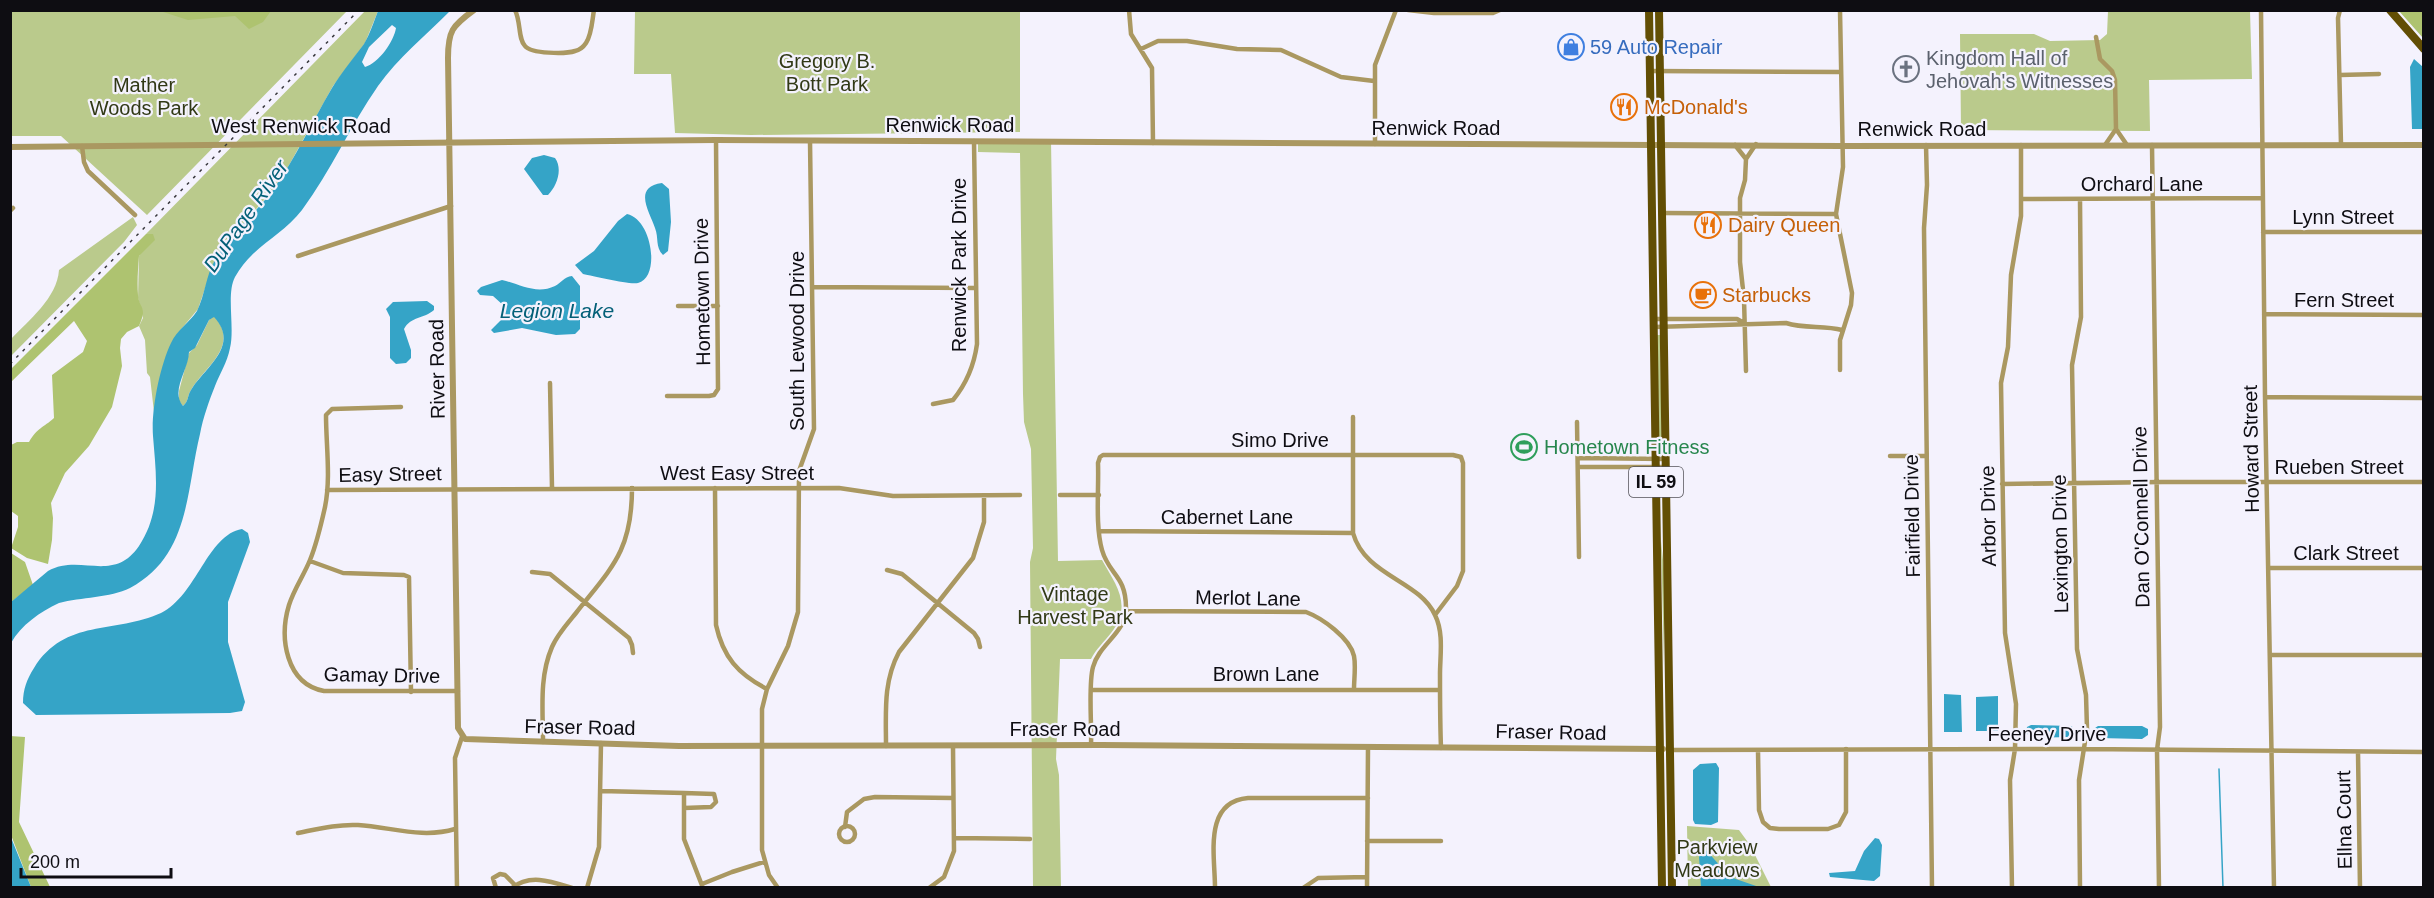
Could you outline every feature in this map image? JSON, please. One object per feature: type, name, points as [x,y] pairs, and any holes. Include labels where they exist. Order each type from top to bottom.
[{"type":"main road","name":"IL 59","points":[[1649,10],[1662,888]]},
{"type":"main road","name":"IL 59","points":[[1659,10],[1672,888]]},
{"type":"main road","points":[[2390,10],[2424,49]]},
{"type":"street","name":"River Road","points":[[462,737],[458,728],[449,38],[458,22],[474,10]]},
{"type":"street","points":[[514,10],[519,17],[522,42],[525,47],[531,51],[550,52],[575,51],[582,48],[590,33],[594,10]]},
{"type":"street","points":[[1129,10],[1131,34],[1152,68],[1153,143]]},
{"type":"street","points":[[1375,144],[1375,65],[1396,10]]},
{"type":"street","points":[[1408,10],[1434,13],[1493,13],[1500,10]]},
{"type":"street","points":[[1840,10],[1843,168],[1836,214],[1852,293],[1851,305],[1842,330],[1840,370]]},
{"type":"street","name":"Howard Street","points":[[2261,10],[2266,481],[2274,888]]},
{"type":"street","points":[[2340,10],[2341,145]]},
{"type":"street","points":[[2096,37],[2100,59],[2112,71],[2115,80],[2116,129],[2127,145]]},
{"type":"street","points":[[1141,49],[1158,41],[1187,41],[1237,49],[1281,50],[1341,77],[1374,81]]},
{"type":"street","points":[[1650,71],[1841,72]]},
{"type":"street","points":[[2340,75],[2379,74]]},
{"type":"street","points":[[2105,145],[2116,129]]},
{"type":"street","name":"Renwick Road","points":[[449,142],[716,140],[1842,146],[2424,145]]},
{"type":"street","name":"Hometown Drive","points":[[668,396],[709,396],[717,393],[718,388],[716,140]]},
{"type":"street","name":"South Lewood Drive","points":[[764,862],[761,840],[762,710],[767,689],[788,646],[798,612],[799,471],[814,429],[810,141]]},
{"type":"street","name":"Renwick Park Drive","points":[[933,404],[953,399],[969,376],[975,360],[977,344],[974,141]]},
{"type":"street","name":"West Renwick Road","points":[[10,147],[449,142]]},
{"type":"street","points":[[1746,370],[1741,281],[1740,198],[1745,180],[1746,159],[1756,144]]},
{"type":"street","points":[[1735,145],[1746,159]]},
{"type":"street","name":"Fairfield Drive","points":[[1926,145],[1927,185],[1924,228],[1932,888]]},
{"type":"street","name":"Arbor Drive","points":[[2012,888],[2010,780],[2015,749],[2016,704],[2005,633],[2001,374],[2008,347],[2011,275],[2019,232],[2021,145]]},
{"type":"street","name":"Dan O'Connell Drive","points":[[2152,145],[2160,727],[2157,750],[2159,888]]},
{"type":"street","points":[[82,146],[88,171],[135,215]]},
{"type":"street","name":"Orchard Lane","points":[[2021,200],[2263,198]]},
{"type":"street","name":"Lexington Drive","points":[[2080,200],[2081,317],[2072,364],[2077,650],[2086,695],[2087,729],[2079,780],[2080,888]]},
{"type":"street","points":[[298,256],[451,206]]},
{"type":"street","points":[[1662,213],[1836,214]]},
{"type":"street","name":"Lynn Street","points":[[2263,232],[2424,232]]},
{"type":"street","points":[[813,288],[976,288]]},
{"type":"street","points":[[678,306],[718,306]]},
{"type":"street","name":"Fern Street","points":[[2264,314],[2424,315]]},
{"type":"street","points":[[1654,323],[1736,326],[1786,323],[1800,327],[1842,330]]},
{"type":"street","points":[[550,383],[552,488]]},
{"type":"street","points":[[2265,397],[2424,398]]},
{"type":"street","name":"Gamay Drive","points":[[401,407],[332,409],[326,415],[327,490],[322,520],[310,561],[294,594],[286,619],[287,647],[294,672],[312,689],[324,691],[458,691]]},
{"type":"street","points":[[1353,417],[1353,533],[1357,545],[1366,557],[1425,602],[1435,615],[1440,633],[1441,748]]},
{"type":"street","points":[[1577,422],[1579,558]]},
{"type":"street","name":"Simo Drive","points":[[1099,495],[1100,457],[1106,454],[1453,455],[1461,458],[1463,464],[1463,571],[1457,586],[1435,615]]},
{"type":"street","points":[[1890,456],[1926,456]]},
{"type":"street","points":[[1578,458],[1666,463]]},
{"type":"street","points":[[1578,467],[1666,463]]},
{"type":"street","name":"Rueben Street","points":[[2002,484],[2424,482]]},
{"type":"street","name":"West Easy Street","points":[[454,488],[839,488],[893,496],[1020,495]]},
{"type":"street","name":"Easy Street","points":[[327,490],[454,488]]},
{"type":"street","points":[[543,742],[543,675],[547,660],[553,644],[622,551],[632,514],[632,488]]},
{"type":"street","points":[[715,488],[716,625],[720,645],[742,673],[767,689]]},
{"type":"street","points":[[1060,495],[1099,495],[1103,553],[1123,584],[1126,611],[1123,623],[1095,660],[1092,673],[1091,745]]},
{"type":"street","points":[[886,746],[886,692],[892,665],[899,652],[973,558],[984,522],[984,496]]},
{"type":"street","name":"Cabernet Lane","points":[[1100,531],[1353,533]]},
{"type":"street","points":[[310,561],[343,573],[409,577],[411,692]]},
{"type":"street","name":"Clark Street","points":[[2269,568],[2424,568]]},
{"type":"street","points":[[887,570],[902,574],[938,603],[974,633],[980,647]]},
{"type":"street","points":[[532,572],[550,574],[585,602],[629,638],[633,653]]},
{"type":"street","name":"Merlot Lane","points":[[1126,611],[1305,612],[1340,635],[1351,649],[1354,662],[1354,689]]},
{"type":"street","points":[[2271,655],[2424,655]]},
{"type":"street","name":"Brown Lane","points":[[1092,690],[1440,690]]},
{"type":"street","points":[[457,888],[455,758],[462,737]]},
{"type":"street","name":"Fraser Road","points":[[462,737],[470,741],[679,746],[1091,745],[1670,750]]},
{"type":"street","points":[[586,888],[599,847],[601,743]]},
{"type":"street","points":[[929,888],[944,877],[950,866],[954,838],[953,746]]},
{"type":"street","points":[[1367,888],[1368,747]]},
{"type":"street","points":[[1758,751],[1759,810],[1762,822],[1776,829],[1828,829],[1839,825],[1845,815],[1846,749]]},
{"type":"street","name":"Feeney Drive","points":[[1670,750],[2083,749],[2424,752]]},
{"type":"street","name":"Ellna Court","points":[[2358,752],[2360,888]]},
{"type":"street","points":[[601,792],[708,792],[714,794],[716,798],[711,807],[684,808]]},
{"type":"street","points":[[684,793],[684,839],[703,886],[732,872],[764,862],[778,888]]},
{"type":"street","points":[[845,827],[848,812],[864,799],[953,798]]},
{"type":"street","points":[[1215,888],[1216,822],[1223,807],[1232,801],[1248,798],[1368,798]]},
{"type":"street","points":[[298,833],[346,825],[372,826],[409,833],[444,832],[455,829]]},
{"type":"street","points":[[954,838],[1030,838]]},
{"type":"street","points":[[1367,841],[1441,841]]},
{"type":"street","points":[[496,888],[493,878],[500,874],[514,886],[535,879],[572,888]]},
{"type":"street","points":[[1303,888],[1318,878],[1367,877]]},
{"type":"green space","points":[[271,10],[263,22],[249,29],[235,16],[188,20],[160,11]]},
{"type":"green space","name":"Mather Woods Park","points":[[10,11],[347,11],[147,215],[61,136],[11,136]]},
{"type":"green space","points":[[365,11],[378,11],[365,43],[333,86],[272,191],[227,242],[214,262],[198,309],[178,333],[165,363],[154,412],[150,377],[147,373],[145,340],[139,326],[143,318],[138,298],[139,256],[153,234],[146,234]]},
{"type":"green space","name":"Gregory B. Bott Park","points":[[635,11],[1020,11],[1020,132],[751,135],[675,133],[671,74],[634,74]]},
{"type":"green space","points":[[2108,11],[2250,11],[2252,79],[2149,80],[2150,131],[1961,130],[1960,34],[2034,34],[2050,41],[2100,40],[2107,34]]},
{"type":"green space","points":[[2399,11],[2423,11],[2423,38]]},
{"type":"green space","name":"Vintage Harvest Park","points":[[978,141],[1051,141],[1058,561],[1102,560],[1117,587],[1122,604],[1118,623],[1091,659],[1060,659],[1056,759],[1059,775],[1061,887],[1033,887],[1030,562],[1033,548],[1031,449],[1024,422],[1023,394],[1020,153],[978,152]]},
{"type":"green space","points":[[133,217],[137,225],[124,242],[11,356],[11,339],[48,299],[59,270]]},
{"type":"green space","points":[[146,234],[153,234],[155,240],[139,256],[138,295],[143,315],[139,326],[127,332],[121,339],[122,366],[112,407],[89,446],[65,473],[51,503],[52,540],[48,564],[27,558],[11,548],[18,527],[18,516],[11,511],[11,445],[17,442],[29,442],[38,430],[54,418],[52,375],[83,352],[87,341],[74,321],[11,382],[11,369]]},
{"type":"green space","points":[[214,316],[224,337],[222,347],[191,390],[183,406],[179,401],[179,391],[189,353],[197,345],[209,320]]},
{"type":"green space","points":[[1657,335],[1660,335],[1662,448],[1659,448]]},
{"type":"green space","points":[[1661,541],[1664,569],[1664,666]]},
{"type":"green space","points":[[11,553],[25,562],[33,585],[11,602]]},
{"type":"green space","points":[[10,736],[25,737],[19,822],[50,887],[31,887],[11,835]]},
{"type":"green space","name":"Parkview Meadows","points":[[1687,826],[1739,830],[1750,845],[1771,887],[1688,887]]},
{"type":"water","points":[[378,11],[450,11],[403,56],[378,86],[302,210],[285,228],[250,257],[235,277],[231,292],[229,353],[203,422],[188,499],[175,540],[150,575],[130,588],[114,594],[59,603],[26,625],[11,643],[11,602],[48,571],[60,566],[107,566],[118,563],[129,557],[139,546],[151,520],[154,506],[156,479],[153,414],[160,376],[171,343],[197,311],[215,260],[281,178],[332,88],[364,44]],"holes":[[[392,25],[396,28],[389,45],[375,61],[365,67],[362,62],[369,47]],[[214,317],[224,338],[222,347],[191,390],[183,406],[178,394],[189,352],[195,348],[209,320]]]},
{"type":"water","points":[[2414,59],[2423,67],[2423,129],[2412,129],[2410,67]]},
{"type":"water","points":[[544,155],[555,158],[559,167],[556,182],[548,195],[543,195],[524,169],[532,158]]},
{"type":"water","points":[[662,183],[669,189],[671,222],[668,251],[663,255],[659,249],[656,232],[645,201],[648,189]]},
{"type":"water","points":[[627,214],[636,218],[648,236],[651,260],[650,270],[645,279],[638,283],[620,282],[583,274],[575,265],[594,251],[618,221]]},
{"type":"water","name":"Legion Lake","points":[[572,276],[580,286],[580,329],[575,334],[556,335],[522,328],[494,333],[491,330],[505,316],[503,305],[493,296],[480,295],[477,291],[481,287],[502,280],[528,288],[541,289],[555,286]]},
{"type":"water","points":[[427,301],[434,306],[434,310],[410,322],[404,329],[411,350],[411,358],[406,363],[396,364],[390,358],[390,317],[386,309],[393,302]]},
{"type":"water","points":[[242,529],[248,533],[250,542],[228,602],[228,642],[245,702],[242,711],[36,715],[23,703],[27,680],[46,652],[60,641],[76,634],[161,613],[184,593],[210,553],[220,542],[230,534]]},
{"type":"water","points":[[1944,694],[1961,695],[1962,732],[1944,732]]},
{"type":"water","points":[[1998,696],[1998,731],[1976,731],[1976,697]]},
{"type":"water","points":[[2031,725],[2072,726],[2073,734],[2068,737],[2032,738],[2026,733],[2027,727]]},
{"type":"water","points":[[2098,726],[2142,726],[2148,729],[2148,735],[2142,739],[2099,738],[2095,736],[2095,728]]},
{"type":"water","points":[[1716,763],[1719,768],[1718,822],[1711,825],[1695,824],[1693,820],[1693,770],[1700,764]]},
{"type":"water","points":[[10,835],[31,887],[11,887]]},
{"type":"water","points":[[1875,838],[1879,839],[1882,845],[1880,876],[1874,881],[1830,877],[1829,873],[1855,871],[1864,851]]},
{"type":"water","points":[[1698,841],[1730,877],[1759,887],[1701,887]]},
{"type":"waterway","points":[[2219,769],[2223,888]]},
{"type":"railway","points":[[10,364],[359,10]]},
{"type":"place","name":"59 Auto Repair","points":[[1571,47]]},
{"type":"place","name":"Kingdom Hall of Jehovah's Witnesses","points":[[1906,69]]},
{"type":"place","name":"McDonald's","points":[[1624,107]]},
{"type":"place","name":"Dairy Queen","points":[[1708,225]]},
{"type":"place","name":"Starbucks","points":[[1703,295]]},
{"type":"place","name":"Hometown Fitness","points":[[1524,447]]},
{"type":"water label","name":"DuPage River","points":[[246,216]]}]
